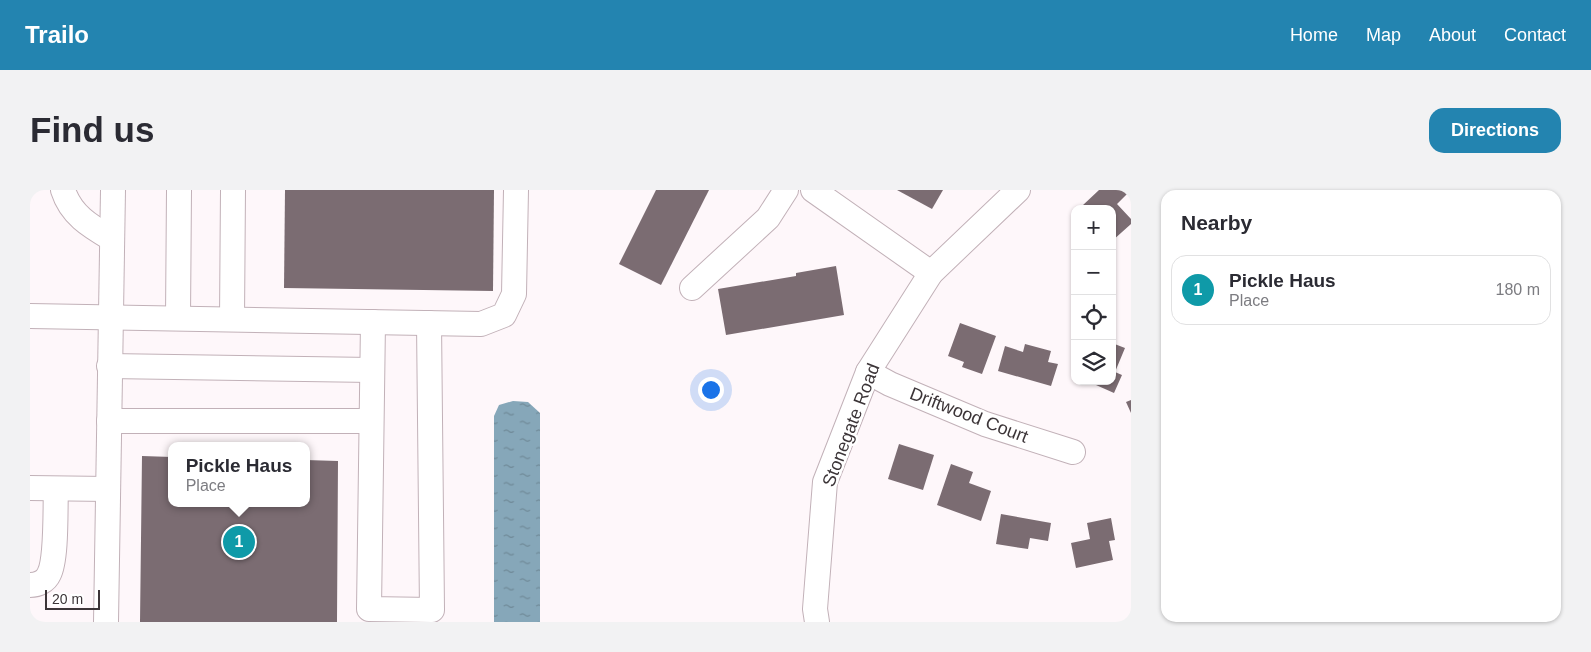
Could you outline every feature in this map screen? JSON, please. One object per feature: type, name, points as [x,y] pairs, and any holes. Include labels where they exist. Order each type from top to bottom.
[{"type":"street","points":[[63,190],[68,204],[91,227],[112,239]]},
{"type":"street","points":[[106,622],[113,190]]},
{"type":"street","points":[[178,318],[179,190]]},
{"type":"street","points":[[232,320],[233,190]]},
{"type":"street","points":[[30,316],[481,324],[504,315],[514,294],[516,190]]},
{"type":"street","points":[[692,288],[768,218],[786,190]]},
{"type":"street","points":[[813,190],[932,273]]},
{"type":"street","name":"Stonegate Road","points":[[817,622],[815,609],[825,482],[868,372],[932,273],[1018,190]]},
{"type":"street","points":[[372,322],[369,610],[432,610],[430,324]]},
{"type":"street","points":[[109,366],[372,370]]},
{"type":"street","name":"Driftwood Court","points":[[868,372],[890,384],[985,424],[1073,452]]},
{"type":"street","points":[[108,421],[371,421]]},
{"type":"street","points":[[30,488],[108,490]]},
{"type":"street","points":[[30,585],[45,580],[50,574],[53,561],[56,488]]},
{"type":"water","points":[[513,401],[528,402],[540,413],[540,622],[494,622],[494,416],[499,405]]},
{"type":"building","points":[[285,190],[494,190],[493,291],[284,288]]},
{"type":"building","points":[[656,190],[709,190],[661,285],[619,264]]},
{"type":"building","points":[[897,190],[943,190],[932,209]]},
{"type":"building","points":[[1099,190],[1127,190],[1129,192],[1117,204],[1131,219],[1131,224],[1116,237],[1116,205],[1083,205]]},
{"type":"building","points":[[836,266],[844,315],[726,335],[718,289],[796,276],[796,273]]},
{"type":"building","points":[[960,323],[996,336],[982,374],[962,367],[964,362],[948,356]]},
{"type":"building","points":[[1025,344],[1051,351],[1048,362],[1058,364],[1051,386],[998,371],[1005,346],[1023,352]]},
{"type":"building","points":[[1116,345],[1125,348],[1116,370]]},
{"type":"building","points":[[1116,372],[1122,375],[1114,393],[1096,385],[1116,385]]},
{"type":"building","points":[[1131,400],[1131,413],[1126,402]]},
{"type":"building","points":[[899,444],[934,455],[923,490],[888,479]]},
{"type":"building","points":[[142,456],[168,457],[168,507],[310,507],[310,460],[338,461],[337,622],[140,622]]},
{"type":"building","points":[[951,464],[973,472],[969,483],[991,491],[981,521],[937,505]]},
{"type":"building","points":[[1001,514],[1051,523],[1048,541],[1030,538],[1028,549],[996,544]]},
{"type":"building","points":[[1111,518],[1115,540],[1109,541],[1113,560],[1076,568],[1071,543],[1090,539],[1087,523]]},
{"type":"place","name":"Pickle Haus","points":[[239,542]]}]
